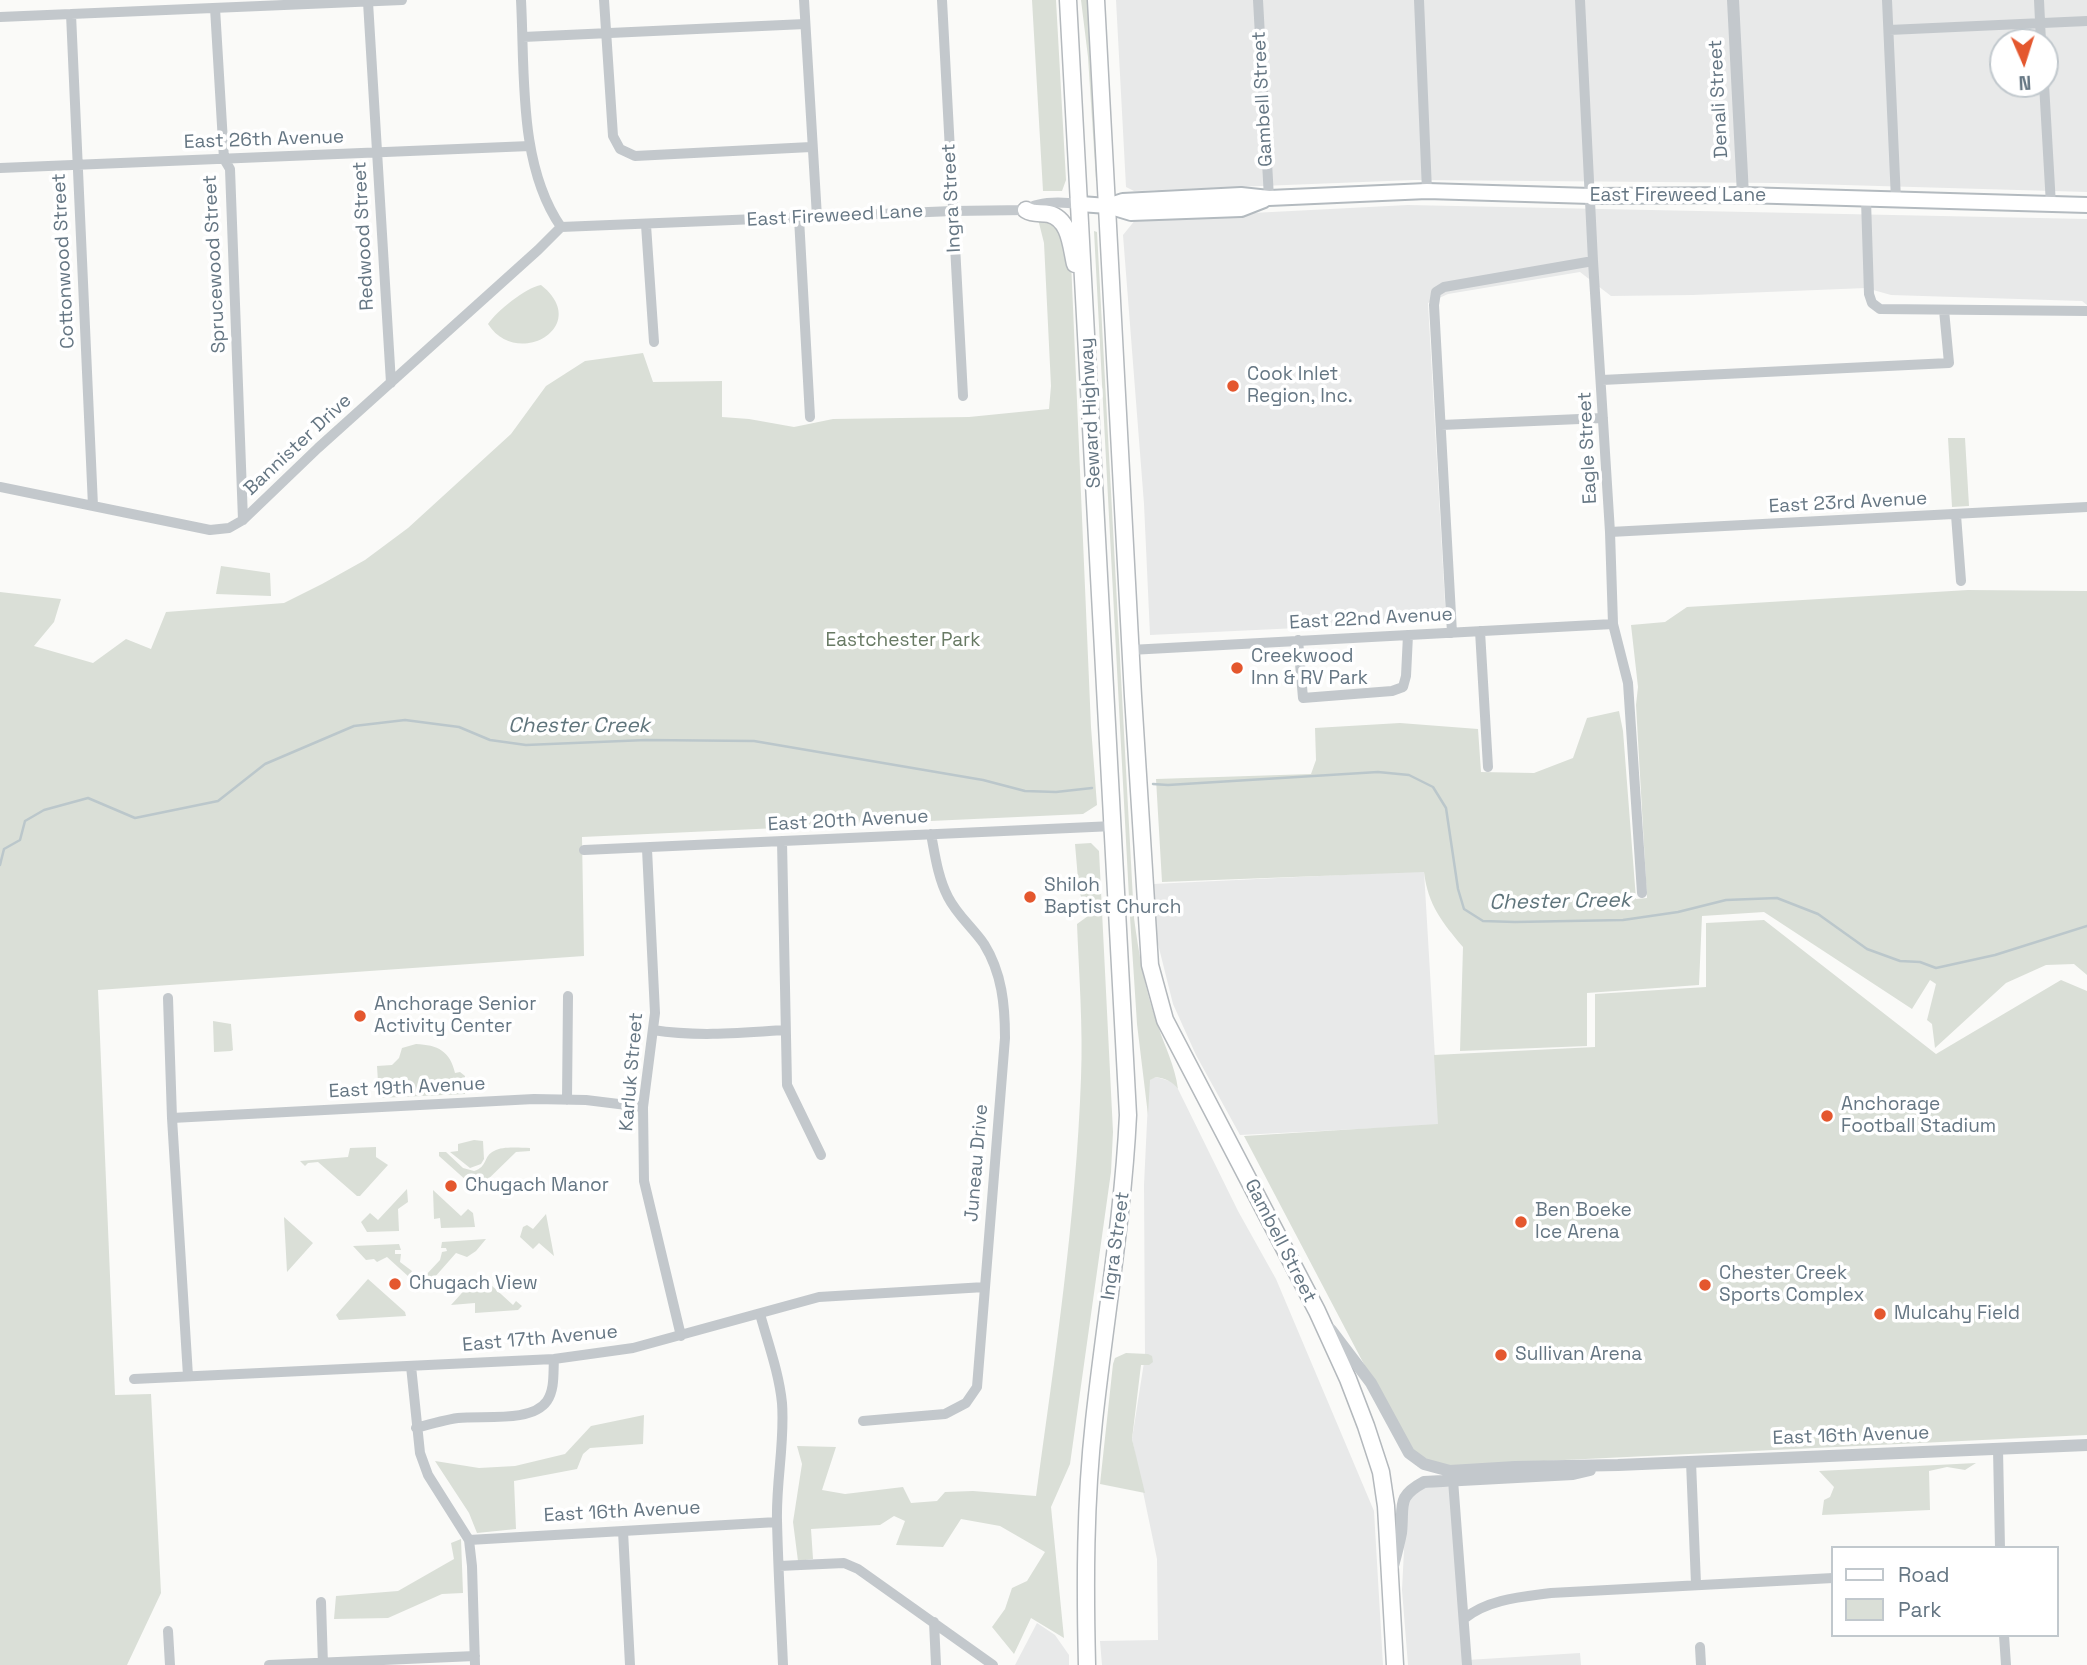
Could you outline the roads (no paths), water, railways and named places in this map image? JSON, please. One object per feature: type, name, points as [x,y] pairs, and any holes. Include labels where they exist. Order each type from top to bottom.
[{"type":"highway","name":"Seward Highway","points":[[1068,0],[1114,826]]},
{"type":"highway","name":"Seward Highway","points":[[1096,0],[1140,825]]},
{"type":"highway","points":[[1026,210],[1031,213],[1052,214],[1067,229],[1087,328]]},
{"type":"highway","name":"Gambell Street","points":[[1140,825],[1150,965],[1165,1020],[1317,1311],[1348,1379],[1381,1472],[1387,1506],[1395,1665]]},
{"type":"highway","name":"Ingra Street","points":[[1087,1665],[1087,1504],[1103,1343],[1121,1215],[1128,1115],[1114,826]]},
{"type":"main road","name":"East Fireweed Lane","points":[[1080,204],[1108,206],[1124,201],[1241,195],[1269,198],[1427,191],[1591,196],[1743,195],[2087,205]]},
{"type":"street","points":[[0,17],[402,0]]},
{"type":"street","points":[[521,0],[530,146],[536,175],[548,209],[561,227]]},
{"type":"street","points":[[604,0],[613,136],[620,149],[635,156],[811,148]]},
{"type":"street","points":[[804,0],[817,217]]},
{"type":"street","name":"Ingra Street","points":[[942,0],[963,396]]},
{"type":"street","name":"Gambell Street","points":[[1258,0],[1269,198]]},
{"type":"street","points":[[1419,0],[1427,191]]},
{"type":"street","name":"Eagle Street","points":[[1580,0],[1613,624],[1628,683],[1642,893]]},
{"type":"street","name":"Denali Street","points":[[1733,0],[1743,195]]},
{"type":"street","points":[[1887,0],[1896,200]]},
{"type":"street","points":[[2039,0],[2040,28]]},
{"type":"street","name":"Redwood Street","points":[[368,2],[391,383]]},
{"type":"street","name":"Sprucewood Street","points":[[215,8],[224,159],[230,169],[243,520]]},
{"type":"street","name":"Cottonwood Street","points":[[71,14],[93,506]]},
{"type":"street","points":[[1889,30],[2087,21]]},
{"type":"street","points":[[523,37],[805,24]]},
{"type":"street","points":[[2045,98],[2051,205]]},
{"type":"street","name":"East 26th Avenue","points":[[0,169],[530,146]]},
{"type":"street","points":[[1866,200],[1869,294],[1872,303],[1880,309],[2087,311]]},
{"type":"street","name":"East Fireweed Lane","points":[[561,227],[1026,210],[1033,205],[1069,202],[1080,204]]},
{"type":"street","points":[[799,218],[810,417]]},
{"type":"street","points":[[646,225],[654,342]]},
{"type":"street","name":"Bannister Drive","points":[[0,487],[210,530],[229,528],[243,520],[561,227]]},
{"type":"street","points":[[1452,633],[1434,305],[1436,292],[1444,287],[1593,261]]},
{"type":"street","points":[[1601,380],[1950,363],[1944,310]]},
{"type":"street","points":[[1441,425],[1603,418]]},
{"type":"street","name":"East 23rd Avenue","points":[[1610,531],[2087,507]]},
{"type":"street","points":[[1956,515],[1961,581]]},
{"type":"street","name":"East 22nd Avenue","points":[[1130,650],[1613,624]]},
{"type":"street","points":[[1480,631],[1488,767]]},
{"type":"street","points":[[1298,640],[1303,698],[1392,691],[1403,687],[1408,635]]},
{"type":"street","name":"East 20th Avenue","points":[[584,850],[1114,826]]},
{"type":"street","name":"Juneau Drive","points":[[863,1421],[945,1414],[967,1403],[977,1387],[1005,1038],[1005,1009],[997,970],[983,943],[947,897],[938,872],[931,834]]},
{"type":"street","points":[[782,841],[787,1085],[821,1154]]},
{"type":"street","name":"Karluk Street","points":[[647,849],[655,1013],[643,1107],[644,1181],[681,1336]]},
{"type":"street","points":[[567,1100],[568,996]]},
{"type":"street","points":[[168,998],[188,1377]]},
{"type":"street","points":[[653,1030],[715,1035],[785,1030]]},
{"type":"street","name":"East 19th Avenue","points":[[173,1118],[534,1099],[643,1107]]},
{"type":"street","name":"East 17th Avenue","points":[[134,1379],[554,1359],[633,1348],[819,1297],[985,1287]]},
{"type":"street","name":"East 16th Avenue","points":[[1317,1311],[1371,1383],[1409,1454],[1424,1464],[1450,1471],[2087,1445]]},
{"type":"street","points":[[760,1314],[777,1373],[782,1403],[777,1522],[783,1665]]},
{"type":"street","points":[[416,1428],[460,1417],[524,1415],[536,1411],[546,1404],[552,1392],[554,1359]]},
{"type":"street","points":[[269,1665],[475,1660],[469,1540],[428,1475],[420,1453],[411,1366]]},
{"type":"street","points":[[1997,1449],[2000,1546]]},
{"type":"street","points":[[1691,1462],[1696,1584]]},
{"type":"street","name":"East 16th Avenue","points":[[1389,1584],[1401,1531],[1404,1497],[1424,1482],[1573,1474],[1618,1465]]},
{"type":"street","points":[[1453,1480],[1467,1665]]},
{"type":"street","name":"East 16th Avenue","points":[[469,1540],[777,1522]]},
{"type":"street","points":[[623,1531],[630,1665]]},
{"type":"street","points":[[779,1566],[844,1563],[859,1569],[993,1665]]},
{"type":"street","points":[[1465,1618],[1478,1608],[1550,1593],[1832,1578]]},
{"type":"street","points":[[321,1602],[323,1664]]},
{"type":"street","points":[[934,1622],[936,1665]]},
{"type":"street","points":[[169,1631],[170,1665]]},
{"type":"street","points":[[2004,1637],[2006,1665]]},
{"type":"street","points":[[1700,1647],[1701,1665]]},
{"type":"waterway","name":"Chester Creek","points":[[0,865],[4,849],[20,840],[25,821],[44,810],[88,798],[135,818],[218,801],[265,764],[354,726],[405,720],[459,727],[490,740],[526,745],[646,740],[754,741],[983,780],[1025,791],[1056,792],[1092,788]]},
{"type":"waterway","name":"Chester Creek","points":[[1153,784],[1378,772],[1409,775],[1433,787],[1446,808],[1458,889],[1464,909],[1483,921],[1623,920],[1678,912],[1726,900],[1777,898],[1818,914],[1867,949],[1900,961],[1920,962],[1936,968],[1995,955],[2087,926]]},
{"type":"place","name":"Cook Inlet Region, Inc.","points":[[1233,386]]},
{"type":"place","name":"Creekwood Inn & RV Park","points":[[1237,668]]},
{"type":"place","name":"Shiloh Baptist Church","points":[[1030,897]]},
{"type":"place","name":"Anchorage Senior Activity Center","points":[[360,1016]]},
{"type":"place","name":"Anchorage Football Stadium","points":[[1827,1116]]},
{"type":"place","name":"Chugach Manor","points":[[451,1186]]},
{"type":"place","name":"Ben Boeke Ice Arena","points":[[1521,1222]]},
{"type":"place","name":"Chugach View","points":[[395,1284]]},
{"type":"place","name":"Chester Creek Sports Complex","points":[[1705,1285]]},
{"type":"place","name":"Mulcahy Field","points":[[1880,1314]]},
{"type":"place","name":"Sullivan Arena","points":[[1501,1355]]},
{"type":"park label","name":"Eastchester Park","points":[[903,641]]}]
